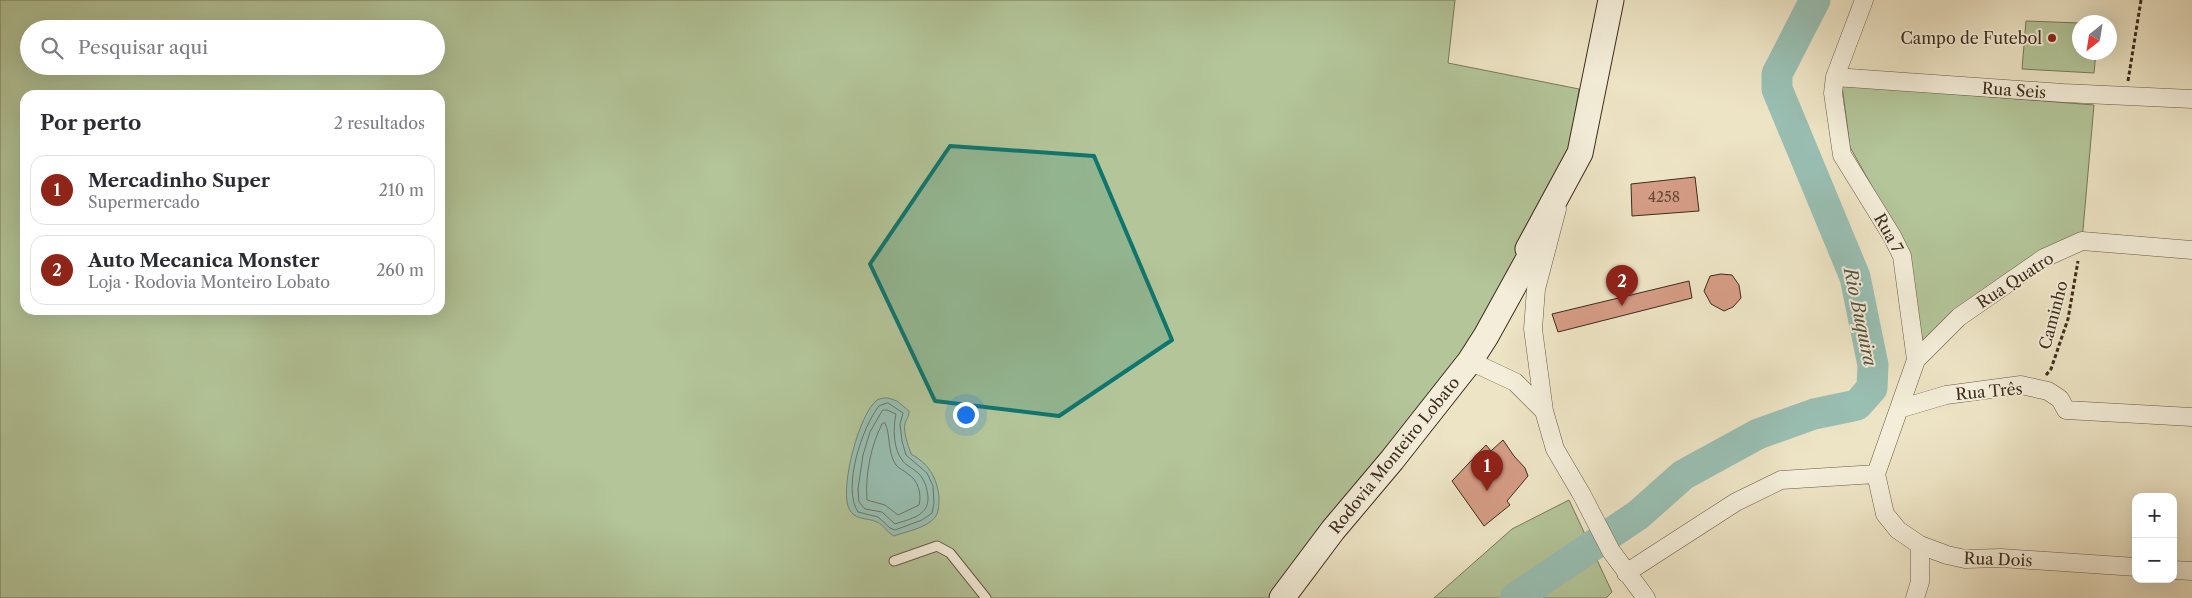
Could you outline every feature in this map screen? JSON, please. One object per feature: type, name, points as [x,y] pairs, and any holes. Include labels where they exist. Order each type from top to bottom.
[{"type":"main road","name":"Rodovia Monteiro Lobato","points":[[1564,184],[1570,132],[1598,0]]},
{"type":"main road","name":"Rodovia Monteiro Lobato","points":[[1282,598],[1333,530],[1392,460],[1470,361],[1501,310],[1534,249],[1538,234],[1580,153],[1611,0]]},
{"type":"street","name":"Rua 7","points":[[1864,0],[1836,77],[1833,93],[1842,155],[1902,256],[1916,360],[1876,474]]},
{"type":"street","name":"Rua Seis","points":[[1836,77],[2192,99]]},
{"type":"street","points":[[1564,184],[1536,289],[1533,329],[1544,411],[1555,449],[1582,495],[1611,551],[1646,598]]},
{"type":"street","name":"Rua Quatro","points":[[1916,360],[1959,317],[2044,258],[2082,242],[2192,250]]},
{"type":"street","points":[[1470,361],[1515,382],[1544,411]]},
{"type":"street","name":"Rua Três","points":[[1899,410],[1946,395],[2021,385],[2048,391],[2060,400],[2066,410],[2192,417]]},
{"type":"street","points":[[1626,573],[1736,502],[1780,480],[1876,474]]},
{"type":"street","name":"Rua Dois","points":[[1876,474],[1885,514],[1898,530],[1920,545],[1947,555],[1965,559],[2001,558],[2132,567]]},
{"type":"street","points":[[1914,598],[1920,582],[1920,545]]},
{"type":"street","points":[[2177,570],[2192,571]]},
{"type":"lane","points":[[894,561],[937,546],[950,553],[986,598]]},
{"type":"path","points":[[2126,96],[2141,0]]},
{"type":"path","name":"Caminho","points":[[2034,388],[2051,369],[2065,327],[2082,242]]},
{"type":"highlighted area","points":[[950,146],[1094,156],[1172,340],[1059,416],[935,401],[870,264]]},
{"type":"green space","points":[[0,0],[1455,0],[1448,63],[1579,89],[1564,184],[1501,310],[1282,598],[0,598]]},
{"type":"green space","name":"Campo de Futebol","points":[[2026,21],[2072,23],[2072,60],[2095,60],[2094,73],[2022,69]]},
{"type":"green space","points":[[1842,85],[2094,105],[2082,241],[1924,352],[1909,253],[1850,147]]},
{"type":"green space","points":[[1569,500],[1612,592],[1606,598],[1434,598],[1512,529]]},
{"type":"water","points":[[888,398],[897,401],[909,411],[905,430],[911,454],[931,471],[939,497],[938,512],[932,520],[923,526],[894,536],[877,522],[860,518],[853,514],[848,506],[846,496],[849,466],[864,419],[877,400]]},
{"type":"building","points":[[1695,177],[1699,211],[1632,216],[1631,184]]},
{"type":"building","points":[[1732,275],[1739,285],[1741,298],[1733,307],[1724,311],[1711,304],[1704,291],[1710,276]]},
{"type":"building","points":[[1689,281],[1692,298],[1558,332],[1552,314]]},
{"type":"building","points":[[1503,440],[1525,468],[1528,476],[1507,501],[1510,505],[1484,526],[1452,481],[1486,445],[1491,451]]},
{"type":"waterway","name":"Rio Buquira","points":[[1515,598],[1638,515],[1683,475],[1758,434],[1814,414],[1857,405],[1872,388],[1873,365],[1855,277],[1777,89],[1777,74],[1815,0]]},
{"type":"place","name":"Campo de Futebol","points":[[2052,38]]},
{"type":"place","name":"Auto Mecanica Monster","points":[[1622,306]]},
{"type":"place","name":"Mercadinho Super","points":[[1487,491]]}]
